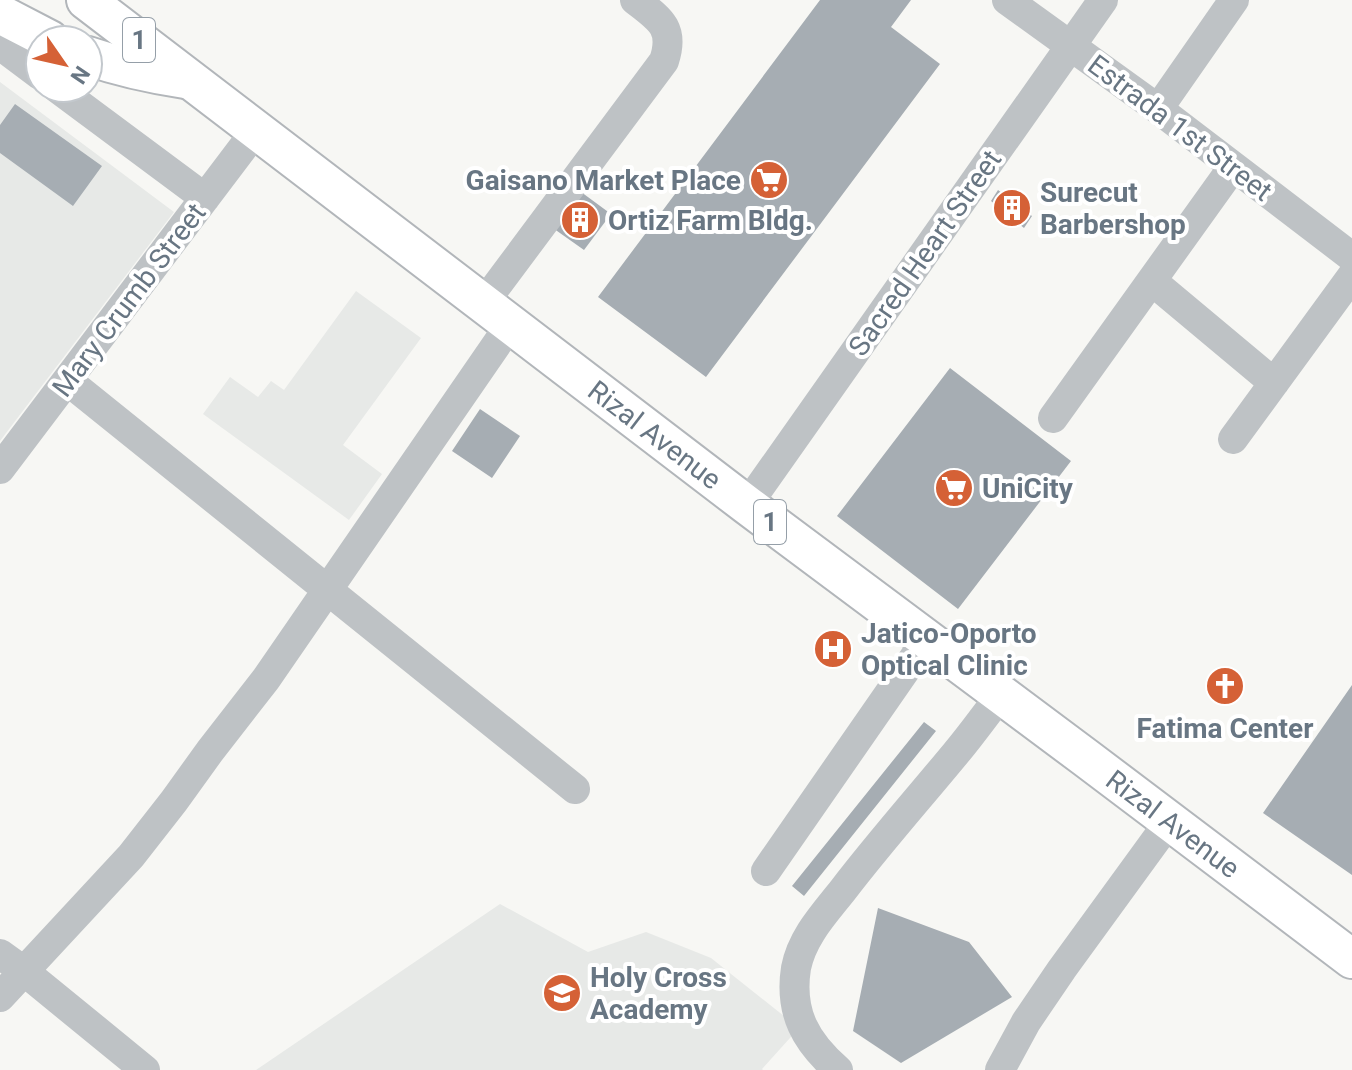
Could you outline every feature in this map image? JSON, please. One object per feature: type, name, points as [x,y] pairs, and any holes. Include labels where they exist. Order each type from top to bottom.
[{"type":"main road","name":"Rizal Avenue","points":[[86,0],[496,315],[1352,959]]},
{"type":"main road","points":[[5,20],[24,28]]},
{"type":"main road","name":"Rizal Avenue","points":[[104,62],[149,74],[192,80]]},
{"type":"street","points":[[0,997],[131,856],[266,679],[327,591],[496,315],[664,61],[669,35],[664,25],[635,0]]},
{"type":"street","name":"Estrada 1st Street","points":[[1007,0],[1158,109],[1352,257]]},
{"type":"street","name":"Sacred Heart Street","points":[[747,505],[1103,0]]},
{"type":"street","points":[[1158,109],[1234,0]]},
{"type":"street","points":[[5,20],[24,50]]},
{"type":"street","points":[[79,104],[205,198]]},
{"type":"street","name":"Mary Crumb Street","points":[[0,469],[257,129]]},
{"type":"street","points":[[1053,418],[1233,167]]},
{"type":"street","points":[[1233,439],[1352,276]]},
{"type":"street","points":[[1152,281],[1274,383]]},
{"type":"street","points":[[68,381],[575,789]]},
{"type":"street","points":[[766,871],[927,639]]},
{"type":"street","points":[[838,1070],[818,1052],[805,1031],[794,999],[797,967],[806,939],[882,839],[1001,695]]},
{"type":"street","points":[[1000,1070],[1026,1022],[1062,969],[1169,822]]},
{"type":"street","points":[[0,954],[145,1070]]},
{"type":"shaded area","points":[[0,82],[24,100],[24,104],[29,104],[174,212],[0,441]]},
{"type":"shaded area","points":[[356,291],[421,338],[343,445],[382,474],[349,520],[203,414],[230,377],[258,397],[271,381],[284,390]]},
{"type":"shaded area","name":"Holy Cross Academy","points":[[500,904],[588,952],[646,932],[711,958],[799,1028],[763,1070],[256,1070]]},
{"type":"building","name":"Gaisano Market Place","points":[[820,0],[911,0],[891,27],[940,64],[706,377],[598,297]]},
{"type":"building","points":[[15,104],[102,166],[73,206],[0,153],[0,125]]},
{"type":"building","name":"Ortiz Farm Bldg.","points":[[577,189],[611,214],[584,250],[550,226]]},
{"type":"building","name":"Surecut Barbershop","points":[[998,190],[1032,216],[1024,228],[991,201]]},
{"type":"building","name":"UniCity","points":[[950,368],[1071,461],[958,609],[837,516]]},
{"type":"building","points":[[480,409],[520,436],[492,478],[452,451]]},
{"type":"building","points":[[1352,685],[1352,875],[1263,813]]},
{"type":"building","points":[[924,722],[936,731],[804,896],[792,886]]},
{"type":"building","points":[[878,908],[969,942],[1012,997],[901,1063],[853,1031]]},
{"type":"place","name":"Gaisano Market Place","points":[[769,180]]},
{"type":"place","name":"Surecut Barbershop","points":[[1012,208]]},
{"type":"place","name":"Ortiz Farm Bldg.","points":[[580,220]]},
{"type":"place","name":"UniCity","points":[[954,488]]},
{"type":"place","name":"Jatico-Oporto Optical Clinic","points":[[833,649]]},
{"type":"place","name":"Fatima Center","points":[[1225,686]]},
{"type":"place","name":"Holy Cross Academy","points":[[562,993]]}]
